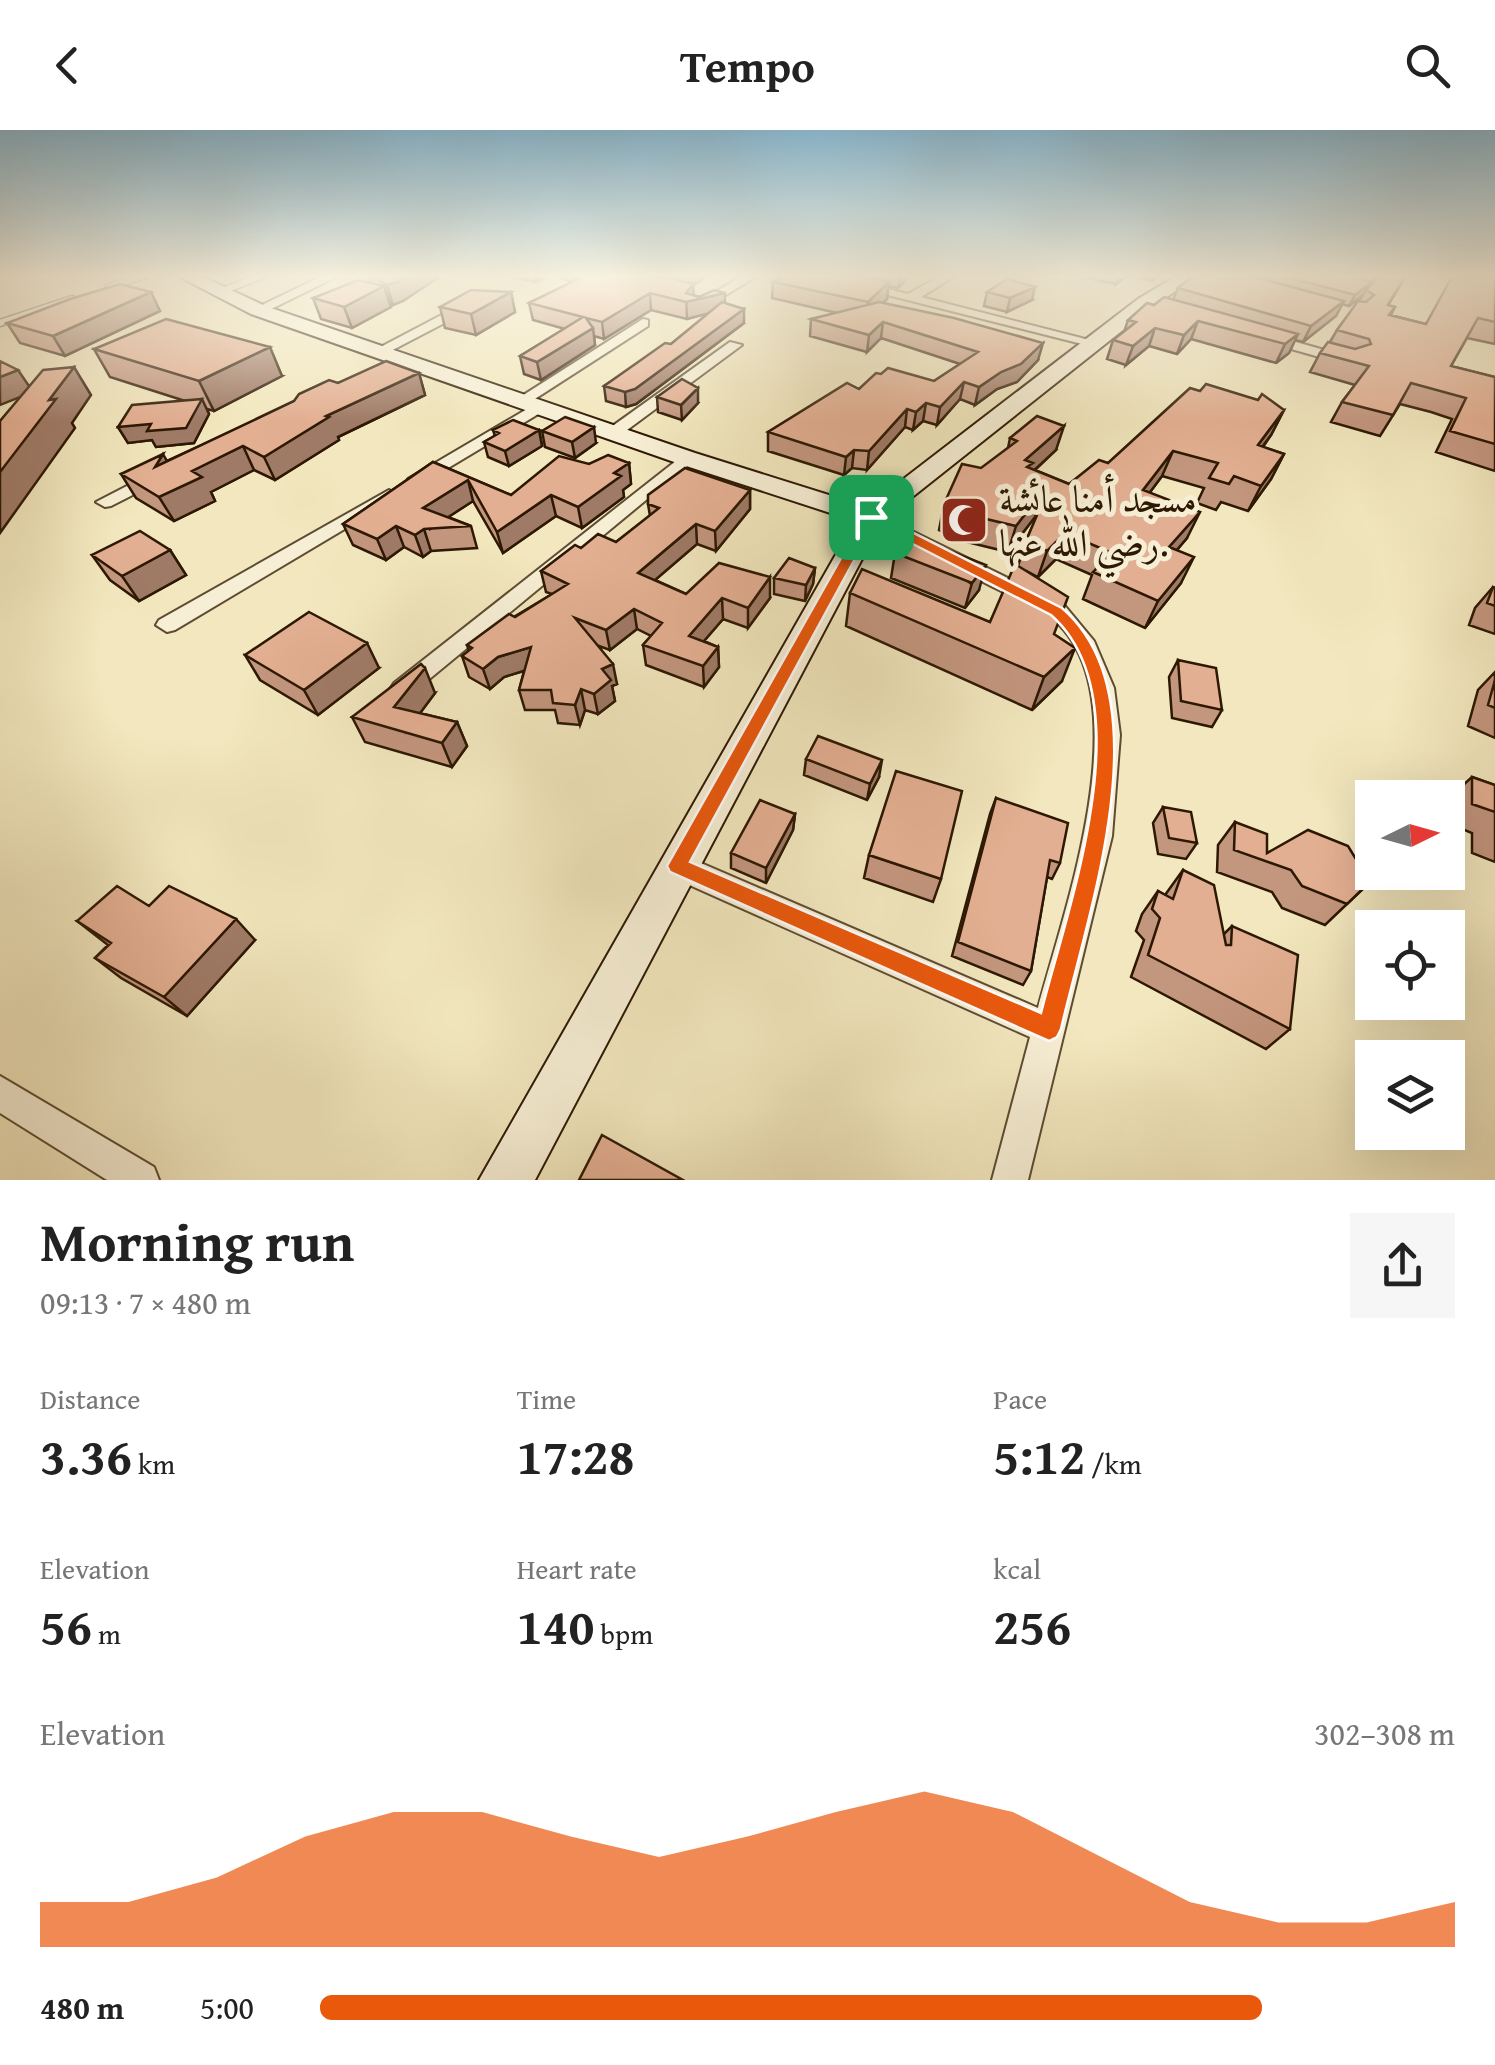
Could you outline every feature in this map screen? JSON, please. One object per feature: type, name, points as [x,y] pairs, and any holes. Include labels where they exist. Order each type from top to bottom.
[{"type":"main road","points":[[295,324],[386,358],[871,517]]},
{"type":"main road","points":[[506,1180],[871,517],[1094,342],[1123,324]]},
{"type":"street","points":[[386,358],[440,324]]},
{"type":"street","points":[[167,625],[530,404],[643,324]]},
{"type":"street","points":[[1019,324],[1094,342]]},
{"type":"street","points":[[1257,335],[1350,362]]},
{"type":"street","points":[[614,432],[735,345]]},
{"type":"street","points":[[392,697],[686,458]]},
{"type":"street","points":[[104,502],[174,468]]},
{"type":"street","points":[[871,517],[1056,611],[1090,656],[1106,718],[1106,791],[1010,1180]]},
{"type":"street","points":[[677,866],[1049,1029]]},
{"type":"street","points":[[0,1094],[135,1178]]},
{"type":"building","points":[[11,324],[80,324],[53,336]]},
{"type":"building","points":[[154,324],[185,324],[270,347],[199,381],[94,349]]},
{"type":"building","points":[[572,324],[590,324],[593,328],[537,362],[520,356]]},
{"type":"building","points":[[695,324],[724,324],[635,389],[625,392],[604,386],[665,343],[671,344]]},
{"type":"building","points":[[829,324],[881,324],[869,335]]},
{"type":"building","points":[[889,324],[975,324],[1043,343],[1021,364],[979,387],[964,382],[940,407],[926,403],[916,412],[907,409],[869,451],[854,450],[846,457],[768,432],[847,383],[859,389],[888,368],[934,381],[978,352]]},
{"type":"building","points":[[1133,324],[1195,324],[1184,335],[1155,328],[1133,346],[1113,340]]},
{"type":"building","points":[[1209,324],[1262,324],[1298,334],[1285,344]]},
{"type":"building","points":[[1341,324],[1475,324],[1451,366],[1495,377],[1495,444],[1450,431],[1466,398],[1411,383],[1393,415],[1342,402],[1369,366],[1320,353],[1328,342],[1355,349],[1371,344],[1369,339],[1337,330]]},
{"type":"building","points":[[0,361],[18,370],[0,377]]},
{"type":"building","points":[[386,361],[419,373],[326,416],[329,417],[264,457],[243,446],[192,471],[202,477],[159,497],[121,474],[163,454],[155,467],[294,401],[299,394],[329,380],[338,383]]},
{"type":"building","points":[[74,367],[49,400],[56,399],[0,472],[0,421],[43,370]]},
{"type":"building","points":[[682,379],[698,388],[681,405],[657,397]]},
{"type":"building","points":[[1206,384],[1258,400],[1262,394],[1284,410],[1258,445],[1284,454],[1261,486],[1234,476],[1229,484],[1209,478],[1218,463],[1173,451],[1143,490],[1200,512],[1169,547],[1194,557],[1158,601],[1093,572],[1112,553],[1065,533],[1047,551],[1026,541],[1046,494],[1042,492],[1016,526],[965,514],[944,504],[962,464],[981,468],[1017,441],[1010,438],[1037,416],[1064,426],[1025,460],[1033,463],[1027,467],[1069,484],[1099,460],[1108,463],[1190,388],[1200,391]]},
{"type":"building","points":[[202,399],[186,428],[147,431],[151,424],[118,427],[132,405]]},
{"type":"building","points":[[565,417],[594,427],[572,442],[542,431]]},
{"type":"building","points":[[513,420],[539,430],[505,451],[484,442],[499,433],[493,430]]},
{"type":"building","points":[[608,455],[629,463],[614,473],[621,476],[578,507],[551,495],[497,532],[468,480],[423,508],[471,526],[424,529],[415,535],[396,526],[377,539],[343,524],[433,462],[511,495],[559,456],[589,464]]},
{"type":"building","points":[[685,468],[750,490],[715,531],[696,524],[638,573],[686,594],[719,563],[770,577],[748,608],[722,598],[689,636],[718,647],[703,666],[643,645],[662,623],[634,609],[606,630],[575,618],[613,664],[602,669],[611,680],[594,694],[581,689],[575,705],[553,703],[551,690],[519,690],[531,647],[498,657],[483,669],[462,656],[472,648],[467,645],[509,614],[515,617],[568,584],[541,571],[575,545],[581,548],[598,534],[616,542],[659,508],[648,504],[648,495]]},
{"type":"building","points":[[140,531],[170,550],[122,576],[92,555]]},
{"type":"building","points":[[911,536],[986,565],[972,583],[895,553]]},
{"type":"building","points":[[789,558],[815,568],[806,585],[774,578]]},
{"type":"building","points":[[1015,564],[1068,597],[1054,634],[1075,648],[1044,677],[850,593],[862,569],[990,622]]},
{"type":"building","points":[[1495,588],[1495,606],[1487,603]]},
{"type":"building","points":[[309,612],[367,643],[304,690],[245,655]]},
{"type":"building","points":[[1178,660],[1216,668],[1222,710],[1181,701]]},
{"type":"building","points":[[421,664],[425,668],[394,707],[457,722],[442,743],[352,717]]},
{"type":"building","points":[[1495,680],[1495,708],[1488,705]]},
{"type":"building","points":[[818,736],[882,760],[870,784],[806,759]]},
{"type":"building","points":[[896,771],[962,791],[941,879],[869,855]]},
{"type":"building","points":[[1472,777],[1495,785],[1495,812],[1472,804]]},
{"type":"building","points":[[996,798],[1068,823],[1060,863],[1050,860],[1031,971],[958,942]]},
{"type":"building","points":[[760,800],[795,814],[766,868],[731,853]]},
{"type":"building","points":[[1163,807],[1191,812],[1197,843],[1169,838]]},
{"type":"building","points":[[1235,822],[1267,834],[1267,853],[1308,830],[1348,846],[1355,857],[1355,890],[1362,890],[1347,904],[1302,886],[1291,870],[1234,850]]},
{"type":"building","points":[[1183,870],[1214,885],[1226,945],[1231,945],[1232,926],[1298,955],[1290,1029],[1148,955],[1160,918],[1152,909],[1158,891],[1173,899]]},
{"type":"building","points":[[117,886],[149,906],[169,886],[236,919],[164,997],[95,958],[111,943],[77,921]]},
{"type":"building","points":[[602,1135],[683,1180],[579,1180]]},
{"type":"place","name":"مسجد أمنا عائشة رضي الله عنها.","points":[[964,520]]},
{"type":"route","points":[[871,517],[1056,611],[1090,656],[1106,718],[1106,791],[1049,1029],[677,866],[871,517]]}]
